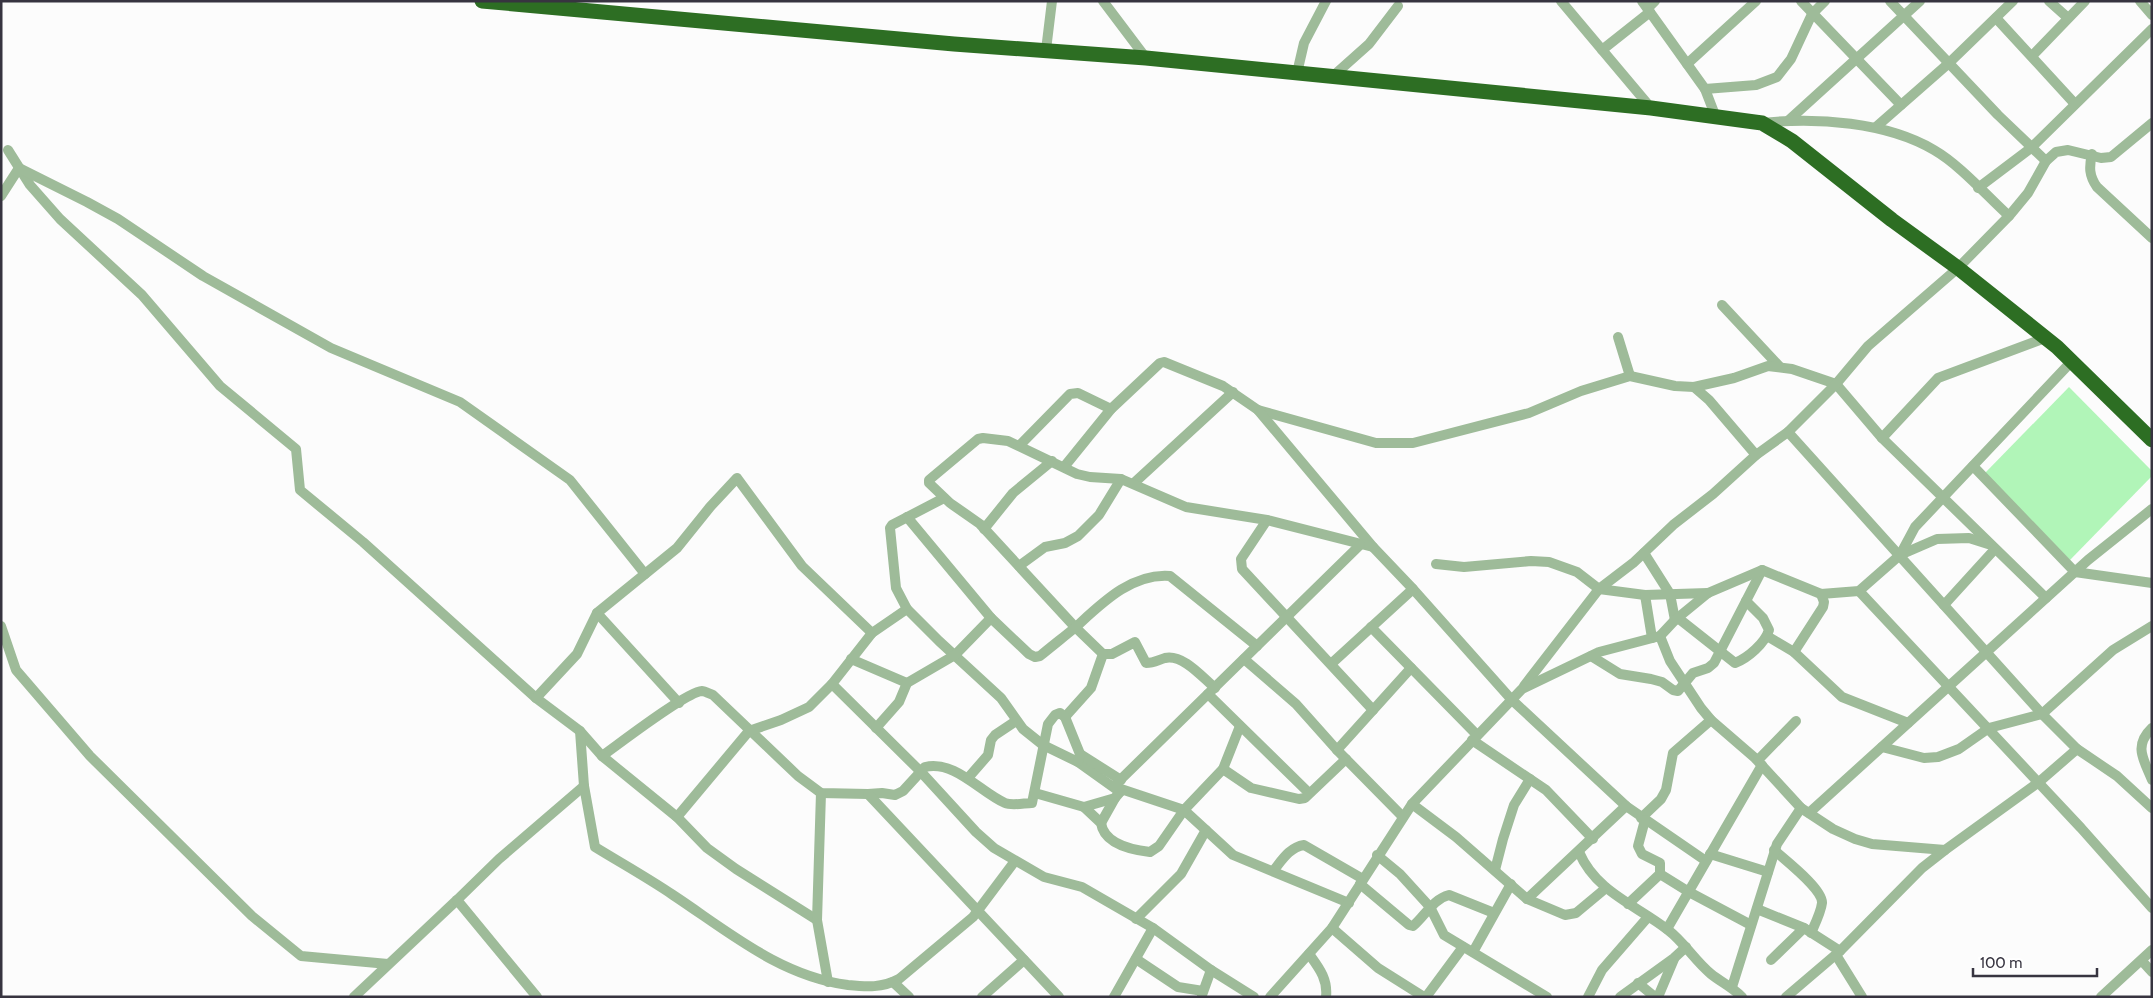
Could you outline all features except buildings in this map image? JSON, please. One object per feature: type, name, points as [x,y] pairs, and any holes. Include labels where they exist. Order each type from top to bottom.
[{"type":"highway","points":[[482,1],[1146,58],[1651,108],[1762,122],[1792,142],[1892,220],[1958,268],[2045,338],[2072,361],[2152,440]]},
{"type":"street","points":[[1046,50],[1052,1]]},
{"type":"street","points":[[1103,1],[1146,58]]},
{"type":"street","points":[[1297,73],[1304,43],[1326,1]]},
{"type":"street","points":[[1687,64],[1756,1]]},
{"type":"street","points":[[1802,1],[1812,14],[1902,105]]},
{"type":"street","points":[[1705,89],[1756,85],[1767,82],[1777,76],[1791,59],[1812,14],[1825,1]]},
{"type":"street","points":[[1890,1],[2031,148],[2046,161]]},
{"type":"street","points":[[1789,120],[1920,1]]},
{"type":"street","points":[[1876,127],[1949,63],[2013,1]]},
{"type":"street","points":[[2049,1],[2068,18]]},
{"type":"street","points":[[2032,56],[2085,1]]},
{"type":"street","points":[[2140,1],[2152,15]]},
{"type":"street","points":[[1564,2],[1651,108]]},
{"type":"street","points":[[1332,76],[1369,44],[1399,3]]},
{"type":"street","points":[[1602,50],[1649,6],[1705,89],[1715,115]]},
{"type":"street","points":[[1996,18],[2075,104]]},
{"type":"street","points":[[1978,188],[2031,148],[2152,29]]},
{"type":"street","points":[[1762,122],[1789,120],[1876,127],[1905,135],[1935,150],[2009,216]]},
{"type":"street","points":[[1270,997],[1332,928],[1377,855],[1412,804],[1474,737],[1522,689],[1599,589],[1644,553],[1673,525],[1713,494],[1756,456],[1788,432],[1836,384],[1868,346],[1958,268],[2009,216],[2028,193],[2046,161],[2056,152],[2068,150],[2092,154],[2101,158],[2111,157],[2152,123]]},
{"type":"street","points":[[8,150],[18,168],[60,219],[142,295],[220,386],[296,449],[300,490],[362,542],[536,698],[580,731],[602,756],[676,818],[707,848],[736,869],[817,920]]},
{"type":"street","points":[[2092,154],[2091,179],[2096,187],[2152,238]]},
{"type":"street","points":[[1,196],[18,168]]},
{"type":"street","points":[[18,168],[110,215],[203,276],[331,348],[460,402],[570,480],[645,574]]},
{"type":"street","points":[[1722,305],[1779,366]]},
{"type":"street","points":[[1618,337],[1630,376]]},
{"type":"street","points":[[1882,438],[1938,378],[2045,338]]},
{"type":"street","points":[[1900,555],[1915,527],[2072,361]]},
{"type":"street","points":[[1064,467],[1111,409],[1160,363],[1164,362],[1213,381],[1233,392],[1258,410],[1373,547],[1511,699],[1626,806],[1645,820],[1708,857],[1768,872]]},
{"type":"street","points":[[1258,410],[1376,443],[1413,443],[1529,413],[1582,391],[1630,376],[1674,386],[1694,387],[1734,378],[1758,368],[1779,366],[1836,384],[1882,438],[2046,598]]},
{"type":"street","points":[[1694,387],[1709,400],[1756,456]]},
{"type":"street","points":[[1134,483],[1233,392]]},
{"type":"street","points":[[1020,445],[1070,394],[1078,393],[1111,409]]},
{"type":"street","points":[[1788,432],[2042,714],[2077,749],[2118,776],[2152,808]]},
{"type":"street","points":[[1309,793],[1240,726],[1212,691],[1185,662],[1166,658],[1155,663],[1146,663],[1135,642],[1112,654],[1104,654],[1075,627],[984,529],[944,498],[929,483],[929,480],[974,442],[983,438],[1008,441],[1020,445],[1077,474],[1090,477],[1121,479],[1186,507],[1268,520],[1373,547]]},
{"type":"street","points":[[984,529],[1013,493],[1052,461]]},
{"type":"street","points":[[1973,466],[2075,572],[2152,583]]},
{"type":"street","points":[[536,698],[577,654],[597,613],[677,548],[736,478],[802,566],[872,634]]},
{"type":"street","points":[[1019,566],[1045,547],[1065,543],[1078,536],[1099,515],[1121,479]]},
{"type":"street","points":[[944,498],[892,525],[890,532],[896,588],[908,609],[1001,698],[1016,721],[1043,745],[1079,758],[1118,789],[1184,810],[1233,855],[1349,902]]},
{"type":"street","points":[[1732,987],[1774,850],[1780,837],[1805,811],[1882,747],[2075,572],[2152,509]]},
{"type":"street","points":[[907,517],[991,618],[1029,654],[1035,657],[1040,656],[1104,601],[1131,584],[1148,577],[1170,576],[1257,646]]},
{"type":"street","points":[[1268,520],[1240,563],[1242,569],[1373,710]]},
{"type":"street","points":[[1522,689],[1591,656],[1656,637],[1708,593],[1762,570],[1820,594],[1860,591],[1900,555],[1937,539],[1969,538],[1993,547]]},
{"type":"street","points":[[1084,807],[1118,789],[1212,691],[1360,545]]},
{"type":"street","points":[[1944,605],[1993,547]]},
{"type":"street","points":[[1644,553],[1670,594],[1676,619],[1735,663],[1744,659],[1767,636],[1768,624],[1746,601]]},
{"type":"street","points":[[1436,564],[1464,567],[1531,561],[1549,562],[1577,572],[1599,589],[1645,595],[1708,593]]},
{"type":"street","points":[[1591,656],[1620,674],[1657,680],[1675,691],[1680,690],[1693,673],[1712,666],[1762,570]]},
{"type":"street","points":[[1331,664],[1413,589]]},
{"type":"street","points":[[1860,591],[2039,782],[2152,908]]},
{"type":"street","points":[[1794,652],[1823,607],[1824,602],[1820,594]]},
{"type":"street","points":[[1645,595],[1656,637],[1670,661],[1711,720],[1760,763],[1805,811],[1833,829],[1872,844],[1945,850]]},
{"type":"street","points":[[676,818],[749,731],[802,712],[832,684],[872,634],[908,609]]},
{"type":"street","points":[[597,613],[679,703]]},
{"type":"street","points":[[876,728],[899,702],[906,683],[955,655],[991,618]]},
{"type":"street","points":[[1,626],[16,670],[90,756],[252,916],[301,956],[388,964]]},
{"type":"street","points":[[1882,747],[1924,758],[1938,757],[1960,749],[1989,728],[2042,714],[2113,650],[2152,626]]},
{"type":"street","points":[[1371,627],[1474,737],[1546,790],[1593,839]]},
{"type":"street","points":[[1767,636],[1794,652],[1842,697],[1908,723]]},
{"type":"street","points":[[1065,717],[1091,688],[1104,654]]},
{"type":"street","points":[[851,659],[906,683]]},
{"type":"street","points":[[1244,659],[1296,704],[1337,750],[1403,817]]},
{"type":"street","points":[[1337,750],[1411,668]]},
{"type":"street","points":[[832,684],[921,772],[976,832],[994,848],[1044,877],[1082,886],[1153,928],[1211,970],[1254,997]]},
{"type":"street","points":[[602,756],[679,703],[701,691],[708,693],[798,776],[821,793],[900,793],[927,766],[938,766],[968,778],[1007,804],[1032,803],[1048,724],[1055,715],[1060,713],[1065,717],[1079,758]]},
{"type":"street","points":[[1628,904],[1660,874],[1660,863],[1642,854],[1638,846],[1645,820],[1666,790],[1673,753],[1711,720]]},
{"type":"street","points":[[968,778],[988,755],[991,740],[995,735],[1016,721]]},
{"type":"street","points":[[1667,929],[1760,763],[1796,721]]},
{"type":"street","points":[[1035,792],[1084,807],[1102,823],[1105,834],[1123,846],[1150,852],[1159,846],[1184,810],[1223,769],[1240,726]]},
{"type":"street","points":[[2152,728],[2144,736],[2141,749],[2152,780]]},
{"type":"street","points":[[580,731],[584,786],[595,847],[673,894],[766,957],[793,970],[828,982],[869,987],[899,979],[978,911],[1015,861]]},
{"type":"street","points":[[1786,997],[1838,953],[1922,868],[2039,782],[2077,749]]},
{"type":"street","points":[[1223,769],[1252,788],[1299,799],[1305,798],[1346,759]]},
{"type":"street","points":[[1495,870],[1514,805],[1530,779]]},
{"type":"street","points":[[354,997],[499,859],[584,786]]},
{"type":"street","points":[[1102,823],[1118,789]]},
{"type":"street","points":[[821,793],[817,920],[828,982]]},
{"type":"street","points":[[868,794],[1059,997]]},
{"type":"street","points":[[1412,804],[1456,837],[1528,899],[1565,915],[1576,913],[1606,888]]},
{"type":"street","points":[[1528,899],[1626,806]]},
{"type":"street","points":[[1136,919],[1181,874],[1206,830]]},
{"type":"street","points":[[1274,870],[1291,850],[1297,846],[1304,845],[1361,882],[1409,925],[1413,926],[1416,924],[1430,907],[1443,896],[1449,895],[1494,913]]},
{"type":"street","points":[[1771,960],[1808,931],[1822,905],[1821,896],[1808,881],[1774,850]]},
{"type":"street","points":[[1377,855],[1400,874],[1430,907],[1444,935],[1546,997]]},
{"type":"street","points":[[1575,855],[1606,888],[1667,929],[1686,946],[1710,974],[1732,987],[1741,997]]},
{"type":"street","points":[[1660,874],[1689,892],[1752,925]]},
{"type":"street","points":[[1473,952],[1511,884]]},
{"type":"street","points":[[457,900],[537,997]]},
{"type":"street","points":[[1757,909],[1808,931],[1838,953],[1862,997]]},
{"type":"street","points":[[1588,997],[1602,970],[1648,917]]},
{"type":"street","points":[[1114,997],[1153,928]]},
{"type":"street","points":[[1332,928],[1378,968],[1425,997],[1463,947]]},
{"type":"street","points":[[1620,997],[1674,958],[1686,946]]},
{"type":"street","points":[[2101,997],[2152,950]]},
{"type":"street","points":[[1309,954],[1325,977],[1327,986],[1326,997]]},
{"type":"street","points":[[1638,983],[1657,997],[1674,958]]},
{"type":"street","points":[[1136,959],[1178,987],[1202,994],[1211,970]]},
{"type":"street","points":[[982,997],[1024,960]]},
{"type":"street","points":[[2142,961],[2152,972]]},
{"type":"street","points":[[893,982],[909,997]]},
{"type":"green space","points":[[2069,387],[2152,471],[2152,476],[2070,560],[1985,473]]}]
